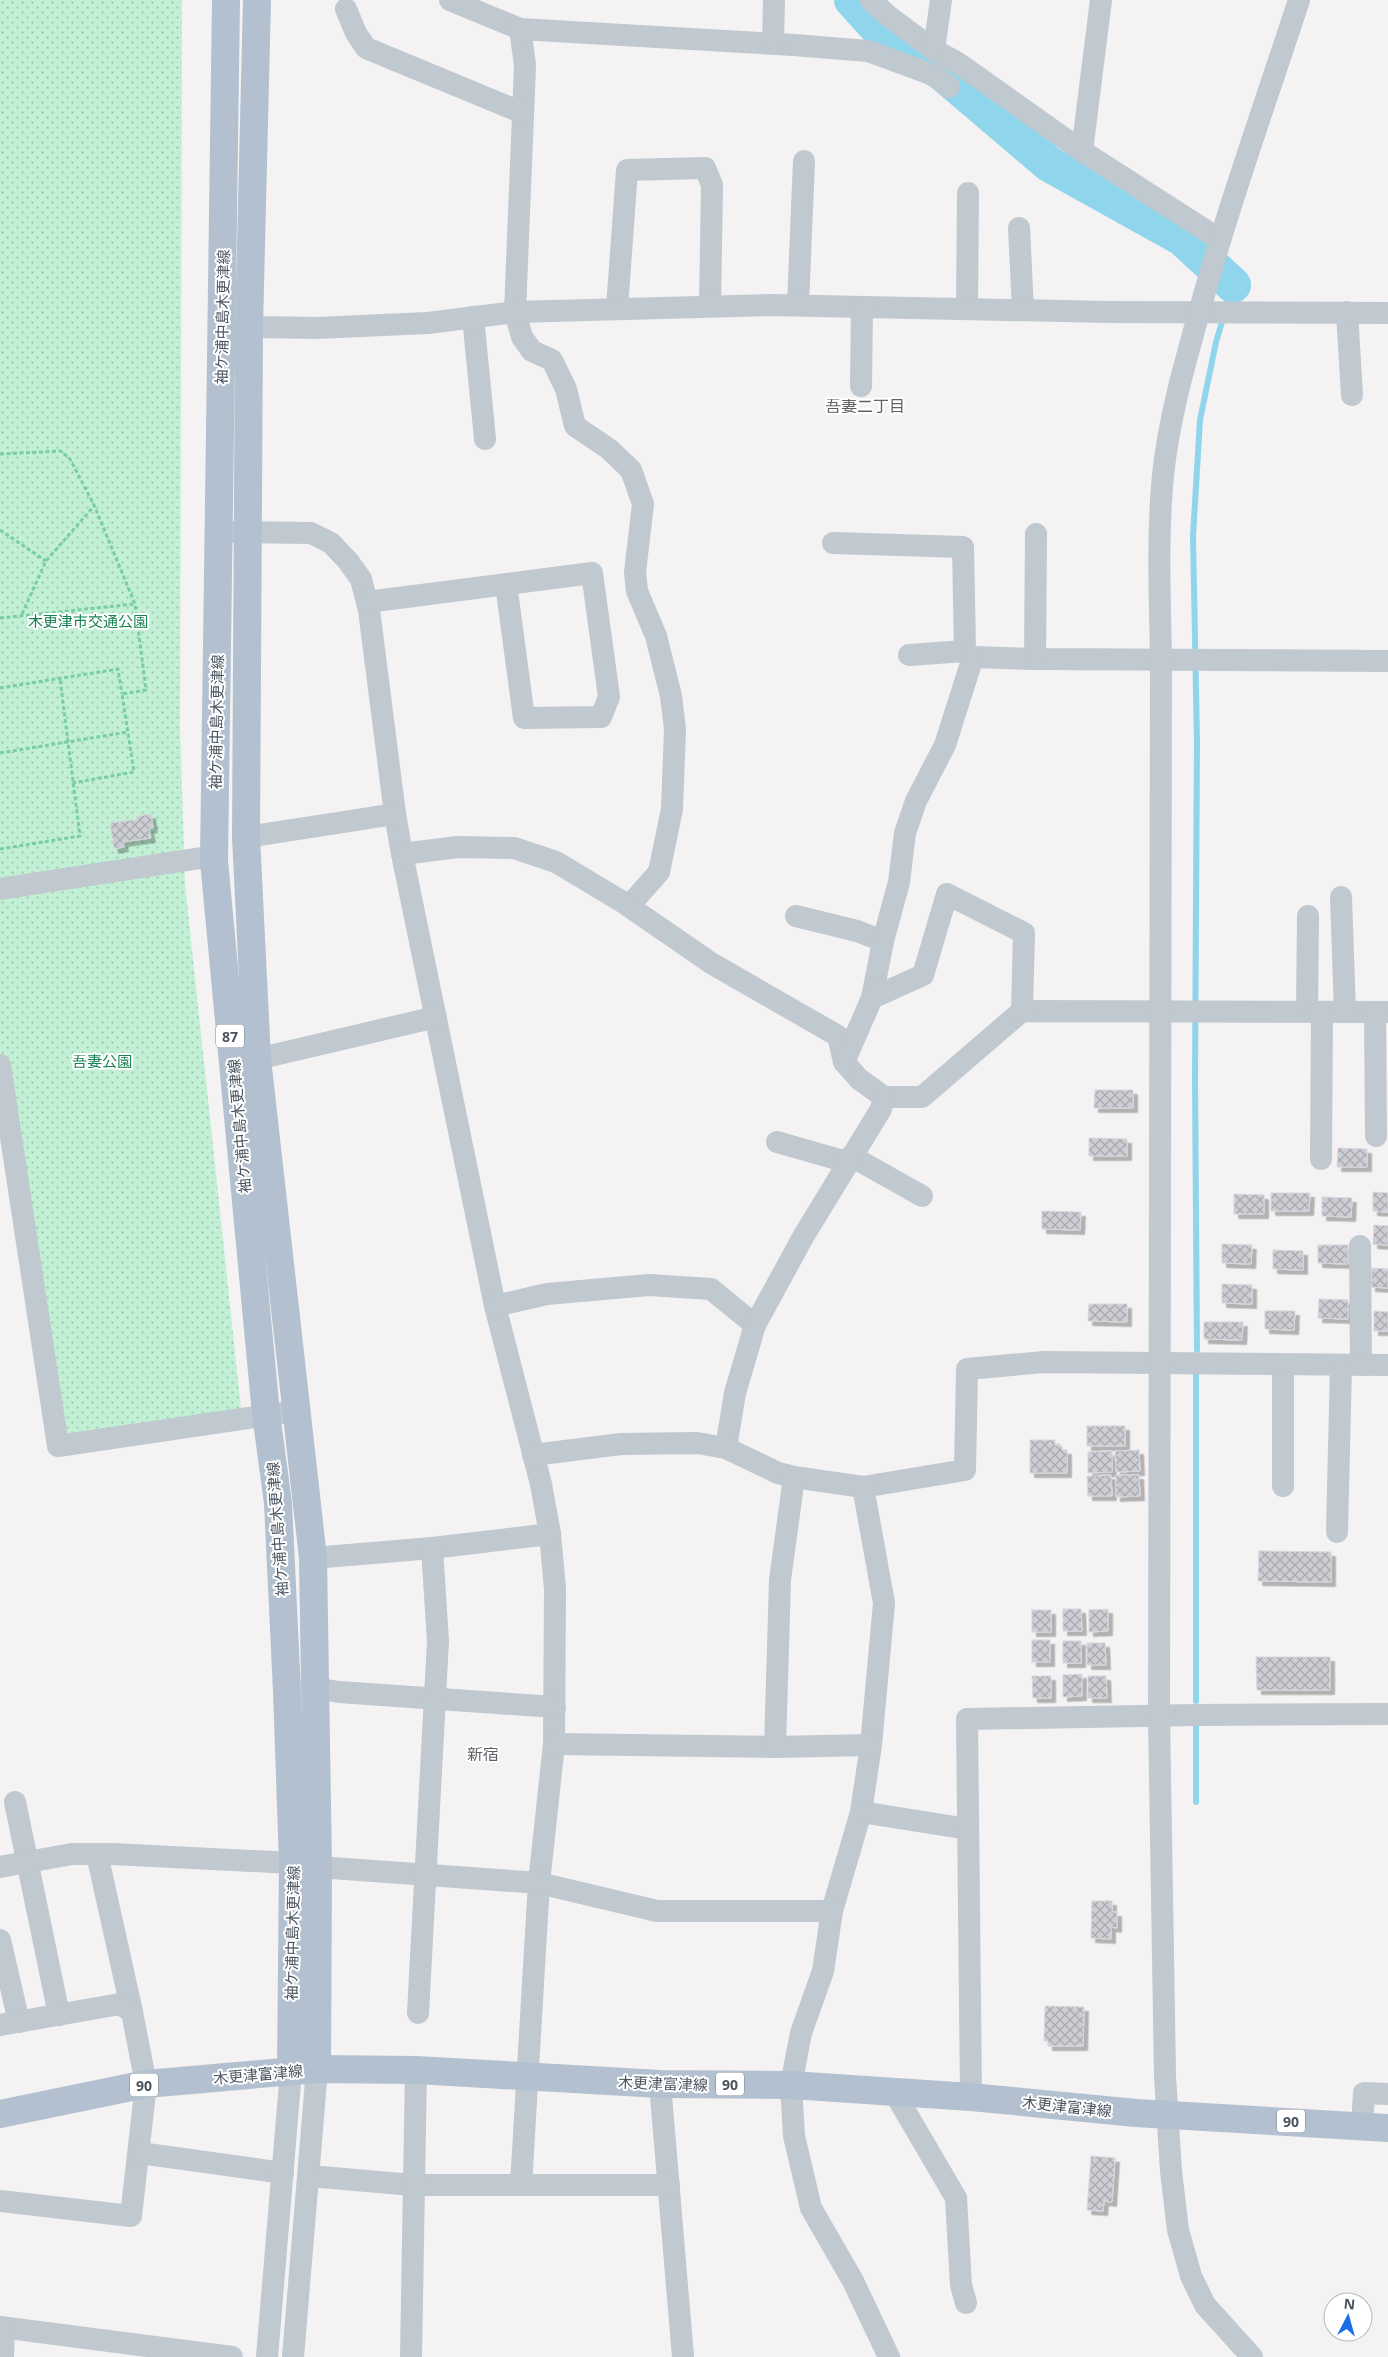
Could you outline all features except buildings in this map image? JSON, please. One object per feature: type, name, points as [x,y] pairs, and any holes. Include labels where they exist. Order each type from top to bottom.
[{"type":"main road","name":"袖ケ浦中島木更津線","points":[[226,0],[214,856],[266,1414],[278,1503],[305,1865]]},
{"type":"main road","name":"袖ケ浦中島木更津線","points":[[257,0],[249,328],[246,837],[257,1059],[313,1558],[314,1688],[305,1865],[304,2070]]},
{"type":"main road","name":"木更津富津線","points":[[0,2114],[146,2084],[304,2070],[416,2070],[660,2084],[791,2085],[971,2097],[1169,2115],[1375,2127]]},
{"type":"street","points":[[450,0],[520,29],[773,43],[868,51],[936,76],[949,87]]},
{"type":"street","points":[[773,43],[774,0]]},
{"type":"street","points":[[871,0],[887,16],[934,50],[958,63],[1082,151],[1219,239]]},
{"type":"street","points":[[934,50],[941,0]]},
{"type":"street","points":[[1082,151],[1101,0]]},
{"type":"street","points":[[1252,2357],[1205,2304],[1191,2276],[1178,2230],[1171,2171],[1169,2115],[1165,2076],[1159,1716],[1161,660],[1159,541],[1163,474],[1172,416],[1219,239],[1299,0]]},
{"type":"street","points":[[346,9],[356,34],[366,48],[523,113]]},
{"type":"street","points":[[520,29],[525,65],[515,312],[522,338],[532,351],[552,360],[566,389],[575,426],[610,449],[631,470],[643,504],[635,572],[636,591],[656,636],[671,696],[676,729],[672,809],[659,872],[629,906]]},
{"type":"street","points":[[798,305],[804,161]]},
{"type":"street","points":[[617,308],[627,170],[705,168],[712,186],[710,306]]},
{"type":"street","points":[[967,309],[968,193]]},
{"type":"street","points":[[1019,228],[1023,310]]},
{"type":"street","points":[[249,328],[316,328],[428,323],[515,312],[710,306],[798,305],[1023,310],[1388,313]]},
{"type":"street","points":[[861,386],[862,307]]},
{"type":"street","points":[[1347,312],[1352,395]]},
{"type":"street","points":[[473,317],[485,439]]},
{"type":"street","points":[[219,531],[311,533],[331,543],[348,560],[361,580],[367,602],[402,854],[495,1306],[545,1503],[550,1534],[554,1589],[554,1744],[539,1884],[520,2185]]},
{"type":"street","points":[[1036,534],[1036,659]]},
{"type":"street","points":[[833,543],[963,547],[969,654],[945,745],[916,801],[905,833],[899,882],[872,998],[844,1062]]},
{"type":"street","points":[[367,602],[592,572],[609,697],[601,717],[524,718],[506,584]]},
{"type":"street","points":[[909,655],[969,654],[1036,659],[1388,662]]},
{"type":"street","points":[[246,837],[395,814]]},
{"type":"street","points":[[402,854],[458,847],[514,848],[556,862],[629,906],[711,963],[838,1036],[844,1062],[859,1079],[884,1097],[922,1097],[1022,1011],[1382,1012],[1376,1136]]},
{"type":"street","points":[[0,889],[214,856]]},
{"type":"street","points":[[872,998],[923,975],[947,894],[1024,933],[1022,1011]]},
{"type":"street","points":[[1341,898],[1345,1012]]},
{"type":"street","points":[[796,916],[857,931],[884,941]]},
{"type":"street","points":[[1308,916],[1315,1012],[1321,1159]]},
{"type":"street","points":[[257,1059],[436,1017]]},
{"type":"street","points":[[0,1065],[58,1446],[296,1411]]},
{"type":"street","points":[[726,1448],[734,1394],[755,1325],[802,1237],[880,1109],[884,1097]]},
{"type":"street","points":[[777,1142],[849,1159],[922,1196]]},
{"type":"street","points":[[1337,1532],[1360,1246]]},
{"type":"street","points":[[495,1306],[547,1294],[649,1285],[711,1289],[755,1325]]},
{"type":"street","points":[[533,1455],[581,1448],[651,1442],[697,1443],[726,1448],[778,1473],[863,1487],[965,1470],[967,1369],[1044,1362],[1388,1365]]},
{"type":"street","points":[[1283,1365],[1283,1486]]},
{"type":"street","points":[[775,1747],[780,1580],[794,1477]]},
{"type":"street","points":[[863,1487],[884,1603],[871,1745],[861,1812],[832,1911],[823,1971],[801,2032],[791,2085],[794,2136],[811,2208],[853,2280],[889,2357]]},
{"type":"street","points":[[313,1558],[432,1548],[550,1534]]},
{"type":"street","points":[[418,2013],[438,1641],[432,1548]]},
{"type":"street","points":[[314,1688],[435,1700],[555,1707]]},
{"type":"street","points":[[971,2097],[967,1719],[1388,1714]]},
{"type":"street","points":[[554,1744],[775,1747],[871,1745]]},
{"type":"street","points":[[15,1802],[26,1863],[59,2015]]},
{"type":"street","points":[[861,1812],[968,1829]]},
{"type":"street","points":[[0,1867],[72,1854],[305,1865],[539,1884],[657,1911],[832,1911]]},
{"type":"street","points":[[0,2201],[130,2216],[140,2153],[146,2084],[97,1854]]},
{"type":"street","points":[[0,1940],[10,2024],[120,2004],[132,2012]]},
{"type":"street","points":[[267,2357],[283,2173],[304,2070]]},
{"type":"street","points":[[293,2357],[309,2176],[304,2070]]},
{"type":"street","points":[[411,2357],[416,2070]]},
{"type":"street","points":[[660,2084],[683,2357]]},
{"type":"street","points":[[894,2092],[956,2198],[961,2285],[966,2303]]},
{"type":"street","points":[[1375,2127],[1364,2093],[1388,2094]]},
{"type":"street","points":[[140,2153],[283,2173]]},
{"type":"street","points":[[309,2176],[413,2185],[669,2185]]},
{"type":"street","points":[[3,2357],[2,2328],[232,2357]]},
{"type":"path","points":[[0,454],[61,452],[70,459],[94,506],[135,604],[146,690],[122,694]]},
{"type":"path","points":[[22,615],[46,561],[94,506]]},
{"type":"path","points":[[0,530],[46,561]]},
{"type":"path","points":[[0,618],[135,604]]},
{"type":"path","points":[[0,688],[118,669],[134,772],[74,783]]},
{"type":"path","points":[[0,849],[80,836],[60,679]]},
{"type":"path","points":[[0,753],[128,732]]},
{"type":"green space","name":"吾妻公園","points":[[0,0],[182,0],[180,727],[185,884],[242,1418],[58,1446],[0,1064]]},
{"type":"waterway","points":[[852,0],[891,43],[941,72],[1049,164],[1182,238],[1233,285]]},
{"type":"waterway","points":[[1197,1350],[1195,1079],[1197,742],[1193,536],[1200,420],[1216,342],[1233,285]]},
{"type":"waterway","points":[[1196,1374],[1196,1701]]},
{"type":"waterway","points":[[1196,1726],[1196,1802]]},
{"type":"district","name":"吾妻二丁目","points":[[865,406]]},
{"type":"district","name":"新宿","points":[[483,1754]]},
{"type":"park label","name":"木更津市交通公園","points":[[88,621]]}]
